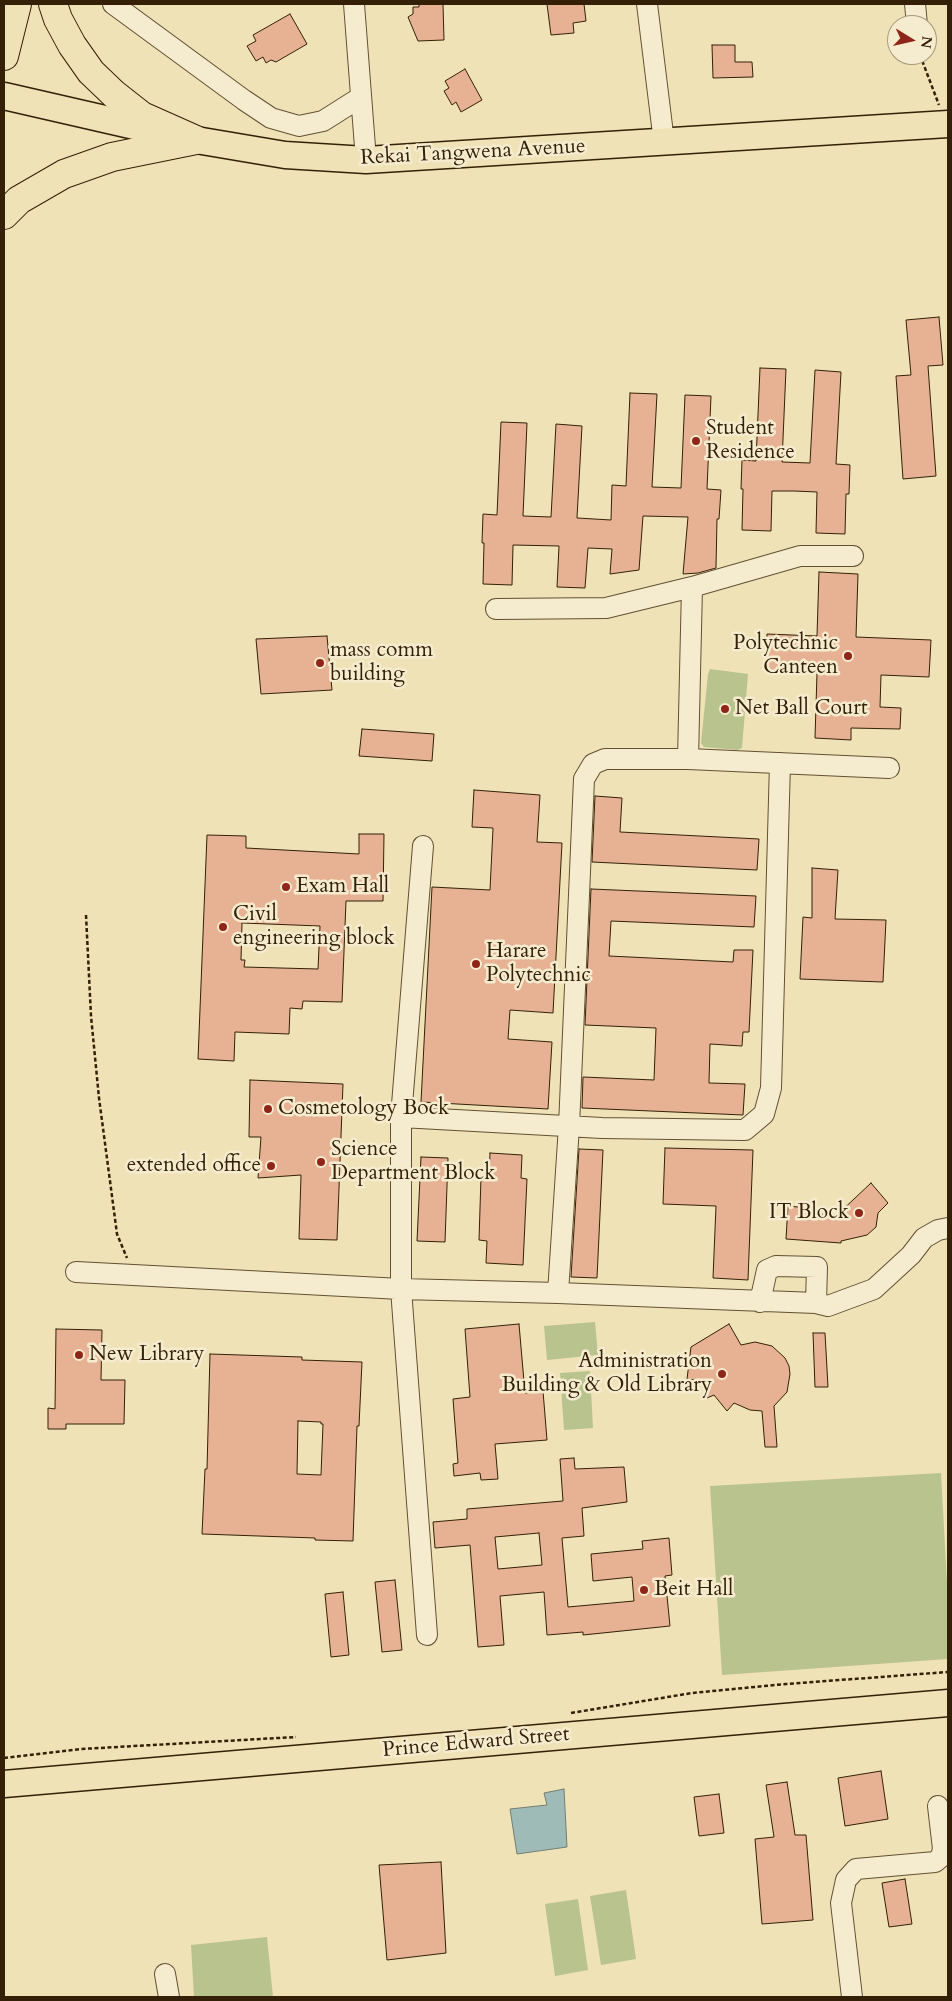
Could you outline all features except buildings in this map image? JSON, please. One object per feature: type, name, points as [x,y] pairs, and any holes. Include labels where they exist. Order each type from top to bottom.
[{"type":"highway","points":[[4,56],[17,4]]},
{"type":"highway","points":[[53,4],[58,20],[72,45],[91,72],[114,94],[142,116],[196,140]]},
{"type":"highway","points":[[4,215],[19,200],[64,174],[112,157],[196,140]]},
{"type":"main road","name":"Rekai Tangwena Avenue","points":[[4,96],[196,140],[284,155],[366,160],[947,124]]},
{"type":"main road","name":"Prince Edward Street","points":[[4,1784],[948,1702]]},
{"type":"street","points":[[113,4],[271,118],[299,126],[323,121],[361,97]]},
{"type":"street","points":[[354,4],[366,160]]},
{"type":"street","points":[[647,4],[664,142]]},
{"type":"street","points":[[496,608],[606,608],[692,587],[800,556],[852,556]]},
{"type":"street","points":[[688,759],[692,587]]},
{"type":"street","points":[[558,1292],[569,1126],[584,779],[593,764],[605,759],[688,759],[889,768]]},
{"type":"street","points":[[401,1118],[602,1128],[744,1130],[764,1114],[771,1088],[780,763]]},
{"type":"street","points":[[422,846],[401,1118],[401,1288],[428,1635]]},
{"type":"street","points":[[76,1272],[401,1288],[558,1292],[816,1303],[828,1306],[874,1289],[911,1255],[924,1238],[938,1230],[948,1228]]},
{"type":"street","points":[[760,1302],[767,1270],[776,1266],[817,1267],[816,1303]]},
{"type":"street","points":[[852,1997],[841,1903],[846,1880],[856,1870],[935,1862],[941,1857],[943,1849],[938,1806]]},
{"type":"street","points":[[166,1974],[169,1997]]},
{"type":"path","points":[[924,65],[947,124]]},
{"type":"path","points":[[86,915],[91,1016],[99,1098],[117,1234],[135,1275]]},
{"type":"path","points":[[563,1714],[591,1711],[692,1693],[948,1672]]},
{"type":"path","points":[[4,1758],[81,1749],[305,1736]]},
{"type":"green space","name":"Net Ball Court","points":[[710,669],[748,674],[742,748],[737,750],[704,747],[701,743]]},
{"type":"green space","points":[[595,1322],[598,1355],[547,1360],[544,1326]]},
{"type":"green space","points":[[590,1371],[593,1428],[564,1430],[560,1373]]},
{"type":"green space","points":[[941,1473],[948,1602],[948,1659],[722,1675],[710,1486]]},
{"type":"green space","points":[[626,1890],[636,1959],[601,1965],[590,1896]]},
{"type":"green space","points":[[578,1899],[588,1970],[555,1976],[545,1904]]},
{"type":"green space","points":[[267,1937],[273,1997],[194,1997],[191,1945]]},
{"type":"water","points":[[564,1789],[567,1847],[517,1854],[510,1809],[547,1805],[544,1793]]},
{"type":"place","name":"Student Residence","points":[[696,441]]},
{"type":"place","name":"Polytechnic Canteen","points":[[848,656]]},
{"type":"place","name":"mass comm building","points":[[320,663]]},
{"type":"place","name":"Net Ball Court","points":[[725,709]]},
{"type":"place","name":"Exam Hall","points":[[286,887]]},
{"type":"place","name":"Civil engineering block","points":[[223,927]]},
{"type":"place","name":"Harare Polytechnic","points":[[476,964]]},
{"type":"place","name":"Cosmetology Bock","points":[[268,1109]]},
{"type":"place","name":"Science Department Block","points":[[321,1162]]},
{"type":"place","name":"extended office","points":[[271,1166]]},
{"type":"place","name":"IT Block","points":[[859,1213]]},
{"type":"place","name":"New Library","points":[[79,1355]]},
{"type":"place","name":"Administration Building & Old Library","points":[[722,1374]]},
{"type":"place","name":"Beit Hall","points":[[644,1590]]}]
